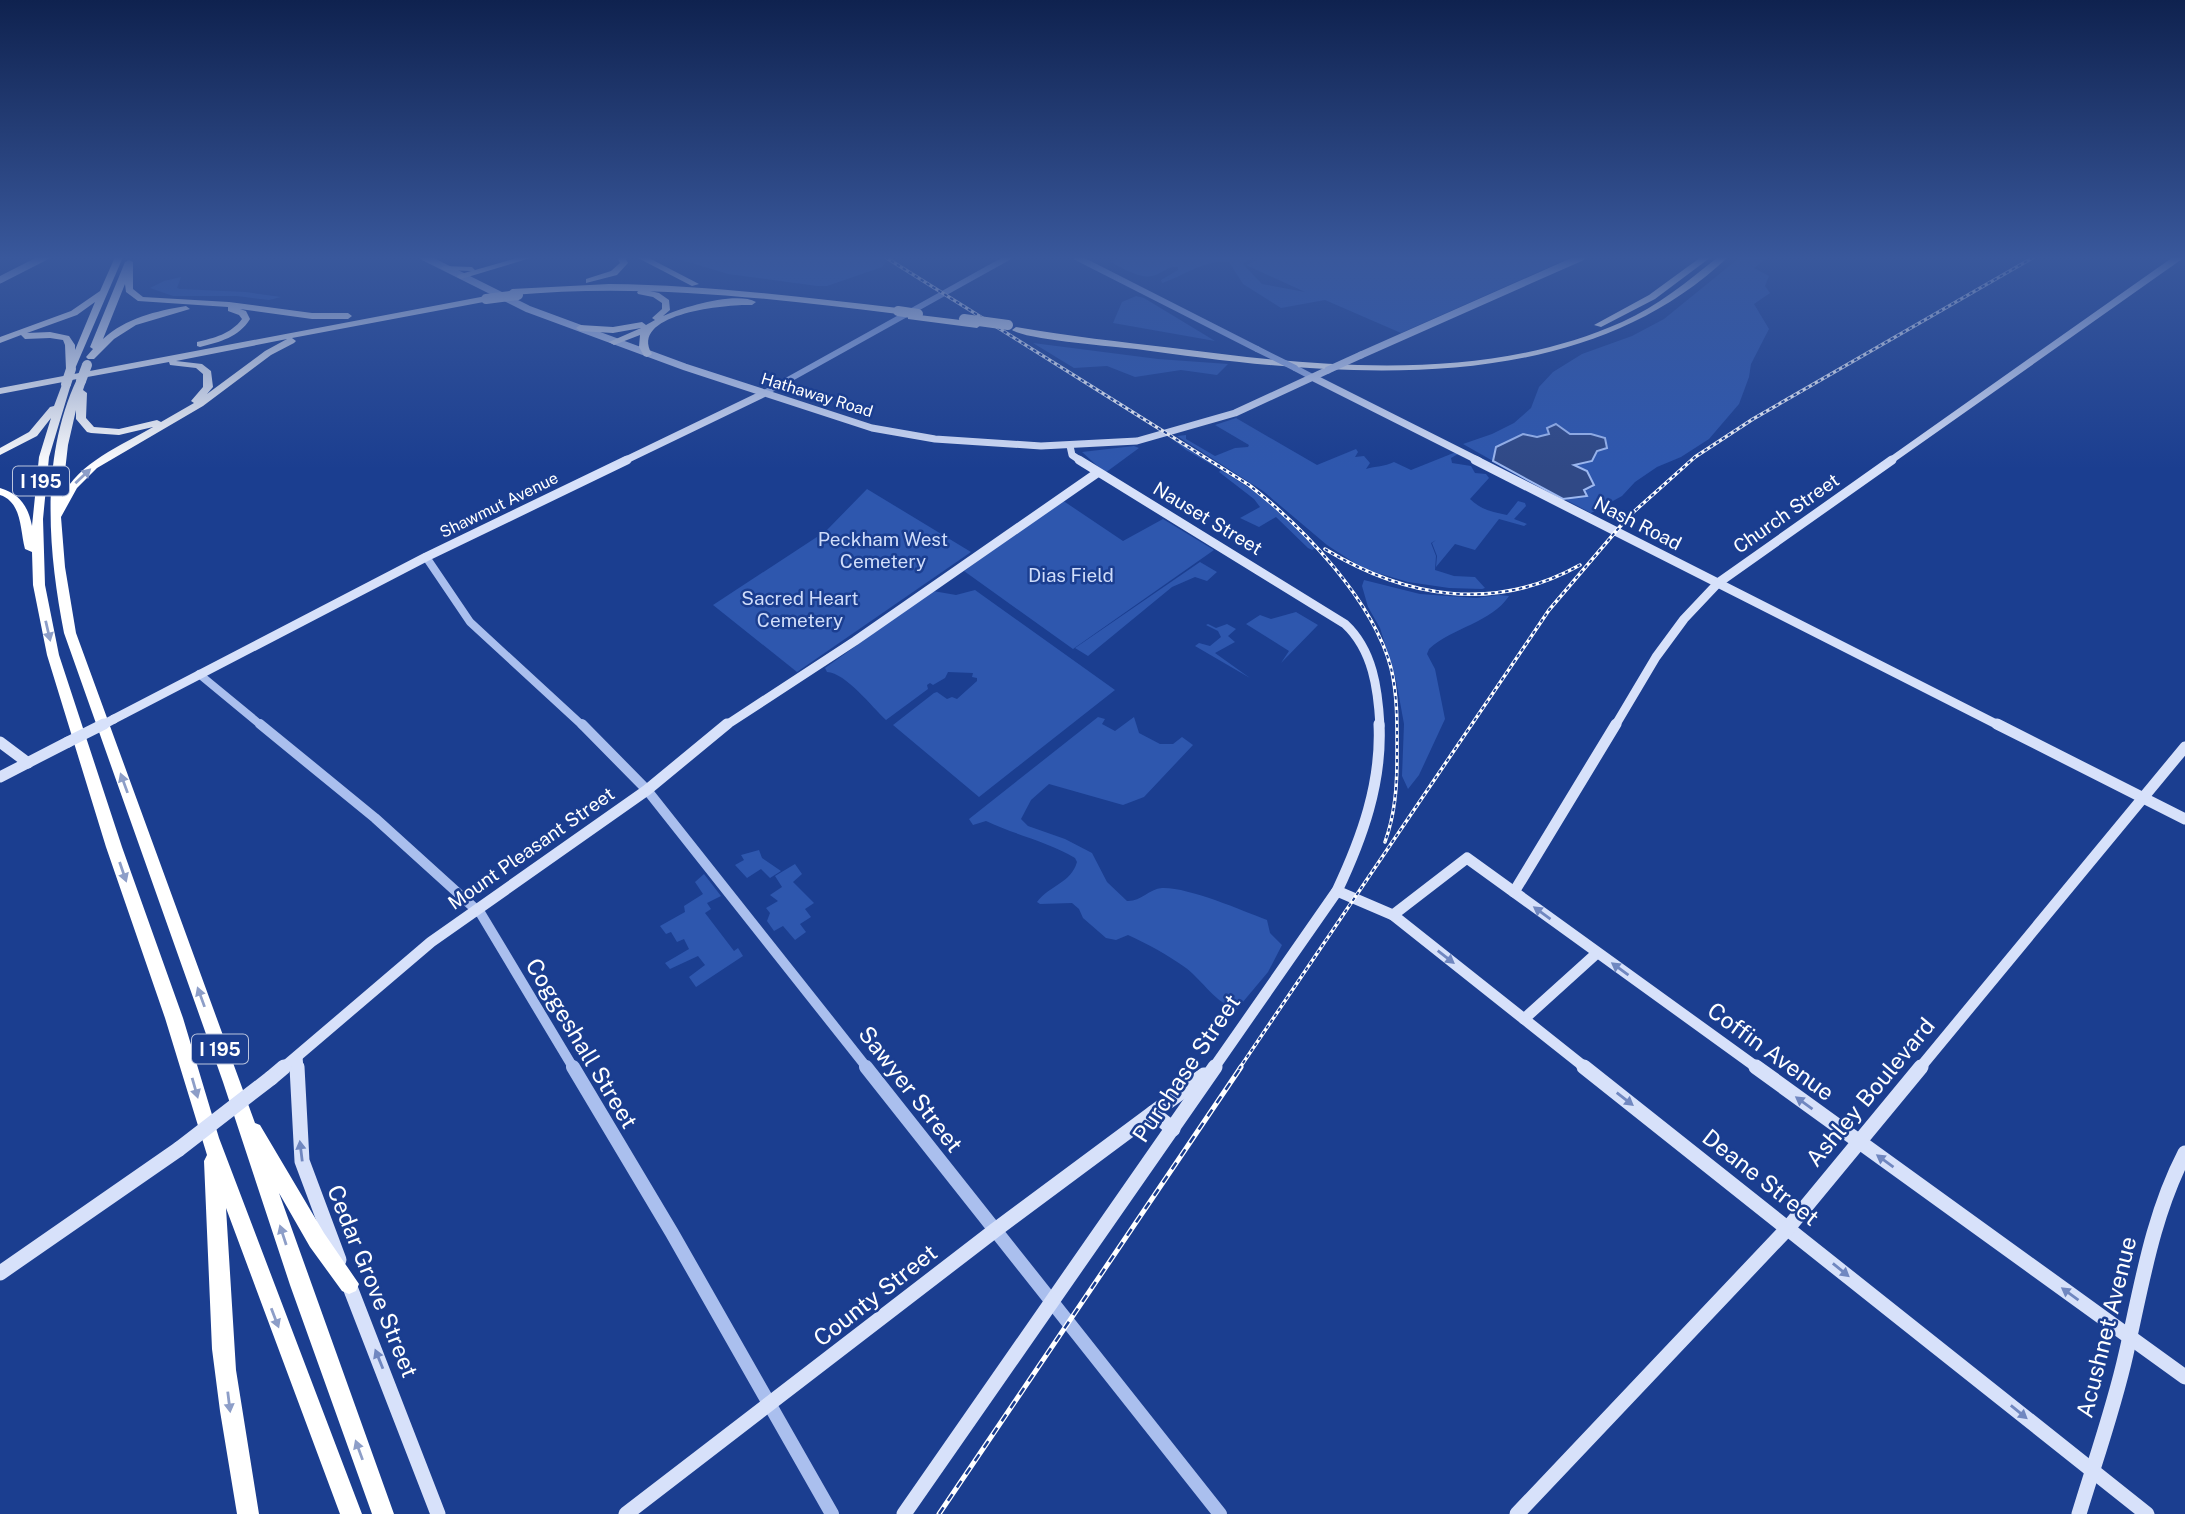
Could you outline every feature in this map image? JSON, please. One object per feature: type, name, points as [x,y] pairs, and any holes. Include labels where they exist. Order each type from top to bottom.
[{"type":"highway","points":[[0,341],[34,328]]},
{"type":"highway","name":"I 195","points":[[89,328],[64,380],[41,477],[37,519],[37,564],[41,601],[56,664],[174,1018],[210,1138],[272,1310],[351,1514]]},
{"type":"highway","name":"I 195","points":[[103,328],[81,382],[61,451],[56,492],[58,578],[76,653],[243,1114],[300,1285],[383,1514]]},
{"type":"highway","points":[[89,361],[113,334],[127,328]]},
{"type":"highway","points":[[0,389],[64,380],[218,339],[239,328]]},
{"type":"highway","points":[[0,389],[37,385],[118,366],[318,328]]},
{"type":"highway","points":[[55,536],[65,498],[87,471],[208,399],[273,349],[310,335],[340,328]]},
{"type":"highway","points":[[580,328],[613,330],[627,328]]},
{"type":"highway","points":[[614,342],[622,334],[636,328]]},
{"type":"highway","points":[[614,342],[648,328]]},
{"type":"highway","points":[[647,354],[642,340],[650,328]]},
{"type":"highway","points":[[1016,328],[1181,352],[1293,364],[1386,367],[1457,363],[1548,349],[1617,328]]},
{"type":"highway","points":[[1018,328],[1293,357],[1362,360],[1453,356],[1536,343],[1589,328]]},
{"type":"highway","points":[[0,341],[34,335],[63,337],[69,342],[71,369]]},
{"type":"highway","points":[[81,382],[82,423],[90,430],[111,432],[140,428],[170,417],[198,399],[210,380],[204,368],[189,364],[118,366]]},
{"type":"highway","points":[[0,452],[21,442],[38,429],[60,399]]},
{"type":"highway","points":[[0,491],[11,494],[20,502],[29,545],[37,564]]},
{"type":"highway","points":[[243,1114],[317,1240],[349,1284]]},
{"type":"highway","points":[[210,1138],[219,1224],[221,1326],[226,1378],[233,1441],[248,1514]]},
{"type":"main road","name":"Hathaway Road","points":[[580,328],[763,394],[864,425],[899,433],[989,444],[1070,446],[1142,440],[1228,416],[1314,377]]},
{"type":"main road","points":[[1314,377],[1423,328]]},
{"type":"main road","name":"Church Street","points":[[1514,892],[1656,657],[1684,619],[1718,583],[2079,328]]},
{"type":"main road","name":"Nash Road","points":[[1314,377],[2185,820]]},
{"type":"main road","name":"Shawmut Avenue","points":[[0,777],[426,558],[763,394]]},
{"type":"main road","name":"Nauset Street","points":[[1070,446],[1073,455],[1097,473],[1335,616]]},
{"type":"main road","name":"Mount Pleasant Street","points":[[0,1273],[178,1149],[297,1057],[431,942],[648,790],[724,726],[841,650],[1097,473]]},
{"type":"main road","name":"Purchase Street","points":[[904,1514],[1337,891],[1368,815],[1378,765],[1380,729],[1368,654],[1352,631],[1335,616]]},
{"type":"main road","points":[[0,742],[28,763]]},
{"type":"main road","name":"Ashley Boulevard","points":[[1517,1514],[1788,1228],[2185,747]]},
{"type":"main road","name":"Coffin Avenue","points":[[1393,915],[1467,858],[2185,1377]]},
{"type":"main road","name":"Deane Street","points":[[1337,891],[1393,915],[2147,1514]]},
{"type":"main road","points":[[1524,1019],[1597,953]]},
{"type":"main road","name":"Cedar Grove Street","points":[[297,1057],[302,1161],[438,1514]]},
{"type":"main road","name":"County Street","points":[[626,1514],[994,1231],[1212,1069]]},
{"type":"main road","points":[[1153,1113],[1173,1129]]},
{"type":"main road","name":"Acushnet Avenue","points":[[2080,1514],[2129,1337],[2154,1223],[2164,1193],[2185,1153]]},
{"type":"street","name":"Shawmut Avenue","points":[[763,394],[882,328]]},
{"type":"street","name":"Nash Road","points":[[1215,328],[1314,377]]},
{"type":"street","name":"Sawyer Street","points":[[426,558],[470,622],[558,700],[648,790],[1220,1514]]},
{"type":"street","name":"Coggeshall Street","points":[[199,674],[375,818],[477,909],[654,1201],[832,1514]]},
{"type":"green space","points":[[1139,328],[1193,328],[1215,341]]},
{"type":"green space","points":[[1389,328],[1413,328],[1401,333]]},
{"type":"green space","points":[[1648,328],[1769,329],[1751,364],[1739,404],[1709,439],[1681,457],[1657,467],[1635,482],[1622,496],[1591,513],[1566,500],[1593,487],[1580,468],[1574,466],[1587,462],[1605,442],[1604,437],[1570,434],[1556,424],[1547,429],[1549,434],[1515,439],[1500,446],[1493,461],[1463,444],[1514,423],[1531,408],[1539,387],[1553,372],[1582,354]]},
{"type":"green space","points":[[1033,343],[1158,359],[1228,364],[1217,375],[1181,370],[1135,377],[1107,366],[1074,368]]},
{"type":"green space","points":[[1236,418],[1317,465],[1356,449],[1358,452],[1355,457],[1364,456],[1370,463],[1366,469],[1394,462],[1411,470],[1456,452],[1458,454],[1451,458],[1452,463],[1471,466],[1475,473],[1486,474],[1489,478],[1470,499],[1486,510],[1507,515],[1518,501],[1525,503],[1526,506],[1514,519],[1527,524],[1524,526],[1499,519],[1475,550],[1455,544],[1436,567],[1437,556],[1432,543],[1436,540],[1431,543],[1436,556],[1435,570],[1454,576],[1475,577],[1485,588],[1482,589],[1449,588],[1408,582],[1364,569],[1327,545],[1263,491],[1177,436],[1186,435],[1186,439],[1215,456],[1235,448],[1248,447],[1249,445],[1215,425]]},
{"type":"green space","points":[[1171,438],[1265,498],[1317,547],[1312,550],[1308,548],[1276,517],[1259,527],[1240,518],[1260,507],[1254,499],[1219,472],[1221,470]]},
{"type":"green space","points":[[1134,446],[1139,448],[1105,473],[1082,452]]},
{"type":"green space","points":[[867,489],[971,552],[797,672],[713,605],[826,531]]},
{"type":"green space","name":"Dias Field","points":[[1062,500],[1123,541],[1163,519],[1214,550],[1073,649],[964,571]]},
{"type":"green space","points":[[1200,562],[1217,572],[1207,581],[1195,577],[1172,587],[1088,656],[1075,648]]},
{"type":"green space","points":[[1364,580],[1420,594],[1476,598],[1509,596],[1492,613],[1449,635],[1429,649],[1427,654],[1435,669],[1445,719],[1419,775],[1408,789],[1402,776],[1404,724],[1396,680],[1380,628],[1368,607],[1362,586]]},
{"type":"green space","points":[[975,590],[1115,690],[979,797],[893,725],[934,693],[937,692],[947,699],[957,699],[977,681],[977,678],[972,677],[973,673],[948,672],[945,678],[933,685],[927,685],[928,689],[886,720],[850,684],[827,672],[825,668],[933,591],[956,595]]},
{"type":"green space","points":[[1296,612],[1318,625],[1281,663],[1289,651],[1246,624],[1260,615],[1271,619]]},
{"type":"green space","points":[[1227,624],[1236,629],[1228,636],[1235,642],[1215,653],[1250,678],[1195,646],[1199,643],[1210,646],[1221,637],[1218,631],[1206,625],[1216,628]]},
{"type":"green space","points":[[1098,717],[1105,719],[1102,724],[1115,731],[1134,717],[1139,733],[1160,744],[1173,744],[1182,737],[1193,745],[1144,797],[1123,805],[1049,784],[1031,800],[1021,819],[1028,826],[1065,839],[1092,853],[1107,882],[1127,901],[1136,900],[1157,889],[1173,889],[1214,900],[1267,920],[1270,933],[1282,945],[1268,972],[1237,1009],[1216,997],[1186,968],[1150,946],[1128,935],[1116,940],[1106,938],[1083,918],[1072,903],[1037,902],[1070,875],[1077,862],[1075,858],[986,821],[973,825],[969,819]]},
{"type":"green space","points":[[759,850],[762,858],[781,871],[770,878],[761,869],[747,878],[735,865],[744,860],[741,855]]},
{"type":"green space","points":[[795,864],[802,874],[793,882],[814,903],[805,909],[811,917],[800,924],[806,932],[795,940],[783,926],[774,931],[767,921],[770,913],[766,908],[778,901],[770,895],[782,887],[775,876]]},
{"type":"green space","points":[[704,874],[721,896],[707,903],[711,909],[705,913],[734,951],[738,948],[743,956],[696,987],[689,977],[705,965],[698,956],[670,969],[665,963],[689,949],[684,939],[677,942],[671,932],[666,934],[660,926],[685,912],[684,906],[703,894],[695,882]]},
{"type":"shaded area","points":[[1556,424],[1570,434],[1591,434],[1605,438],[1607,448],[1597,451],[1592,461],[1574,465],[1587,471],[1594,485],[1584,490],[1587,496],[1563,499],[1493,461],[1496,447],[1523,434],[1537,437],[1549,434],[1547,428]]},
{"type":"railway","points":[[998,328],[1249,485],[1313,543],[1334,567],[1369,617],[1391,668],[1397,713],[1397,779],[1385,842]]},
{"type":"railway","points":[[1239,1069],[1549,610],[1629,516],[1695,457],[1753,419],[1911,328]]},
{"type":"railway","points":[[1325,549],[1387,579],[1451,593],[1483,594],[1515,590],[1548,580],[1580,565]]},
{"type":"railway","points":[[939,1514],[1241,1067]]},
{"type":"park label","name":"Peckham West Cemetery","points":[[883,550]]},
{"type":"park label","name":"Sacred Heart Cemetery","points":[[800,609]]}]
